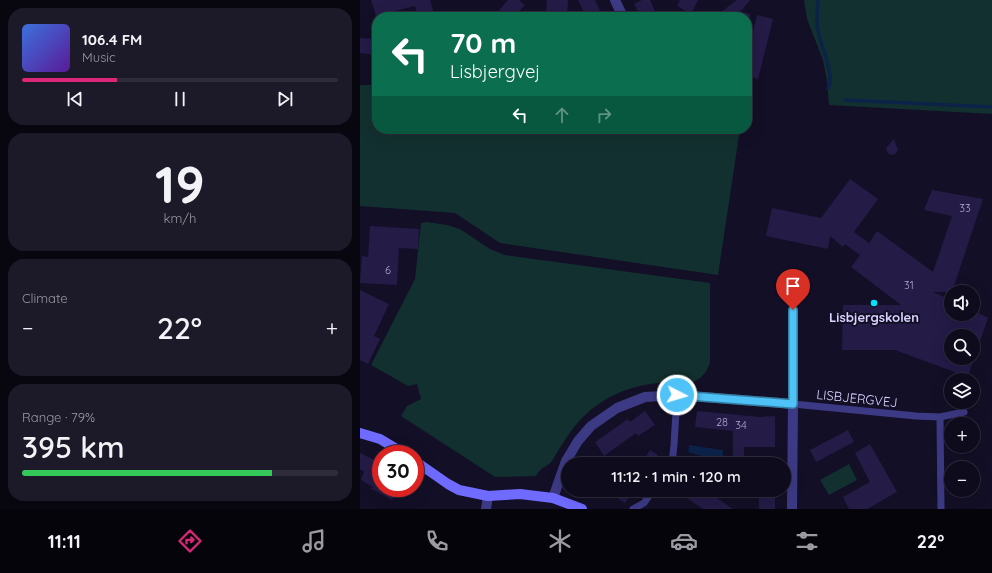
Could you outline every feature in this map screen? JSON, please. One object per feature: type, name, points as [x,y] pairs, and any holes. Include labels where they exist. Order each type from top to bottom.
[{"type":"street","points":[[615,0],[621,12]]},
{"type":"street","points":[[553,498],[566,461],[578,441],[592,426],[617,408],[645,397],[677,395],[793,404],[792,509]]},
{"type":"street","points":[[360,433],[380,439],[390,445]]},
{"type":"street","points":[[424,467],[459,490],[488,496],[520,494],[553,498],[582,509]]},
{"type":"street","points":[[486,509],[488,496]]},
{"type":"lane","points":[[793,310],[793,404]]},
{"type":"lane","points":[[673,457],[677,395]]},
{"type":"lane","name":"LISBJERGVEJ","points":[[793,404],[916,416],[940,417],[964,412]]},
{"type":"lane","points":[[940,417],[941,509]]},
{"type":"lane","points":[[633,509],[644,503],[648,497]]},
{"type":"green space","points":[[804,0],[992,0],[992,114],[829,105],[823,60],[807,19]]},
{"type":"green space","points":[[360,85],[372,85],[372,134],[739,134],[718,275],[500,243],[455,213],[360,206]]},
{"type":"green space","points":[[427,222],[447,225],[460,229],[490,249],[505,255],[710,283],[710,363],[708,369],[695,381],[683,384],[661,383],[646,385],[631,388],[610,397],[586,414],[568,435],[552,461],[540,470],[536,476],[495,477],[401,416],[407,406],[421,399],[417,384],[408,386],[371,365],[415,279],[421,223]]},
{"type":"green space","points":[[849,464],[857,480],[829,495],[820,480]]},
{"type":"water","points":[[689,445],[723,450],[723,457],[704,457],[688,452]]},
{"type":"building","points":[[371,0],[430,0],[434,12],[417,12],[415,6],[392,12],[375,12]]},
{"type":"building","points":[[508,0],[519,0],[525,5],[519,12],[497,12]]},
{"type":"building","points":[[547,0],[568,0],[567,12],[546,12]]},
{"type":"building","points":[[578,0],[595,0],[601,12],[584,12]]},
{"type":"building","points":[[642,0],[650,0],[655,11],[638,12],[634,4]]},
{"type":"building","points":[[680,0],[698,0],[692,12],[688,12],[677,6]]},
{"type":"building","points":[[737,0],[750,0],[742,10],[739,11],[743,12],[721,12]]},
{"type":"building","points":[[757,15],[773,19],[758,79],[752,77],[752,35]]},
{"type":"building","points":[[360,38],[372,39],[372,54],[360,53]]},
{"type":"building","points":[[894,139],[898,150],[894,155],[888,154],[886,148]]},
{"type":"building","points":[[850,179],[878,199],[854,232],[869,243],[877,231],[933,272],[952,216],[924,210],[932,190],[983,199],[954,285],[944,285],[944,292],[933,292],[944,297],[944,321],[980,321],[980,314],[988,318],[980,341],[980,329],[944,329],[944,365],[972,365],[969,373],[957,373],[895,350],[842,350],[843,305],[901,305],[851,267],[860,255],[845,244],[843,247],[830,236],[828,249],[766,236],[772,208],[821,218]]},
{"type":"building","points":[[370,226],[419,229],[418,249],[399,248],[397,285],[360,283],[362,256],[368,257]]},
{"type":"building","points":[[360,290],[389,304],[374,336],[380,339],[368,364],[360,360]]},
{"type":"building","points":[[645,411],[655,425],[638,436],[636,433],[604,456],[595,442],[628,419],[630,422]]},
{"type":"building","points":[[697,411],[760,417],[775,416],[775,447],[744,447],[744,457],[733,457],[733,431],[695,427]]},
{"type":"building","points":[[848,430],[854,442],[816,462],[810,450]]},
{"type":"building","points":[[870,444],[897,492],[867,509],[849,509],[843,497],[870,482],[855,453]]},
{"type":"building","points":[[650,450],[658,455],[657,457],[646,457]]},
{"type":"building","points":[[360,453],[372,459],[372,487],[361,480],[364,472],[360,469]]},
{"type":"building","points":[[386,497],[394,497],[392,500]]},
{"type":"building","points":[[616,497],[629,497],[625,503]]},
{"type":"building","points":[[685,497],[715,497],[733,509],[703,509]]},
{"type":"building","points":[[759,497],[775,497],[775,509],[759,509]]},
{"type":"waterway","points":[[818,0],[817,25],[830,75],[828,88]]},
{"type":"waterway","points":[[845,100],[992,107]]},
{"type":"place","name":"Lisbjergskolen","points":[[874,303]]},
{"type":"route","points":[[677,395],[793,404],[793,310]]}]
